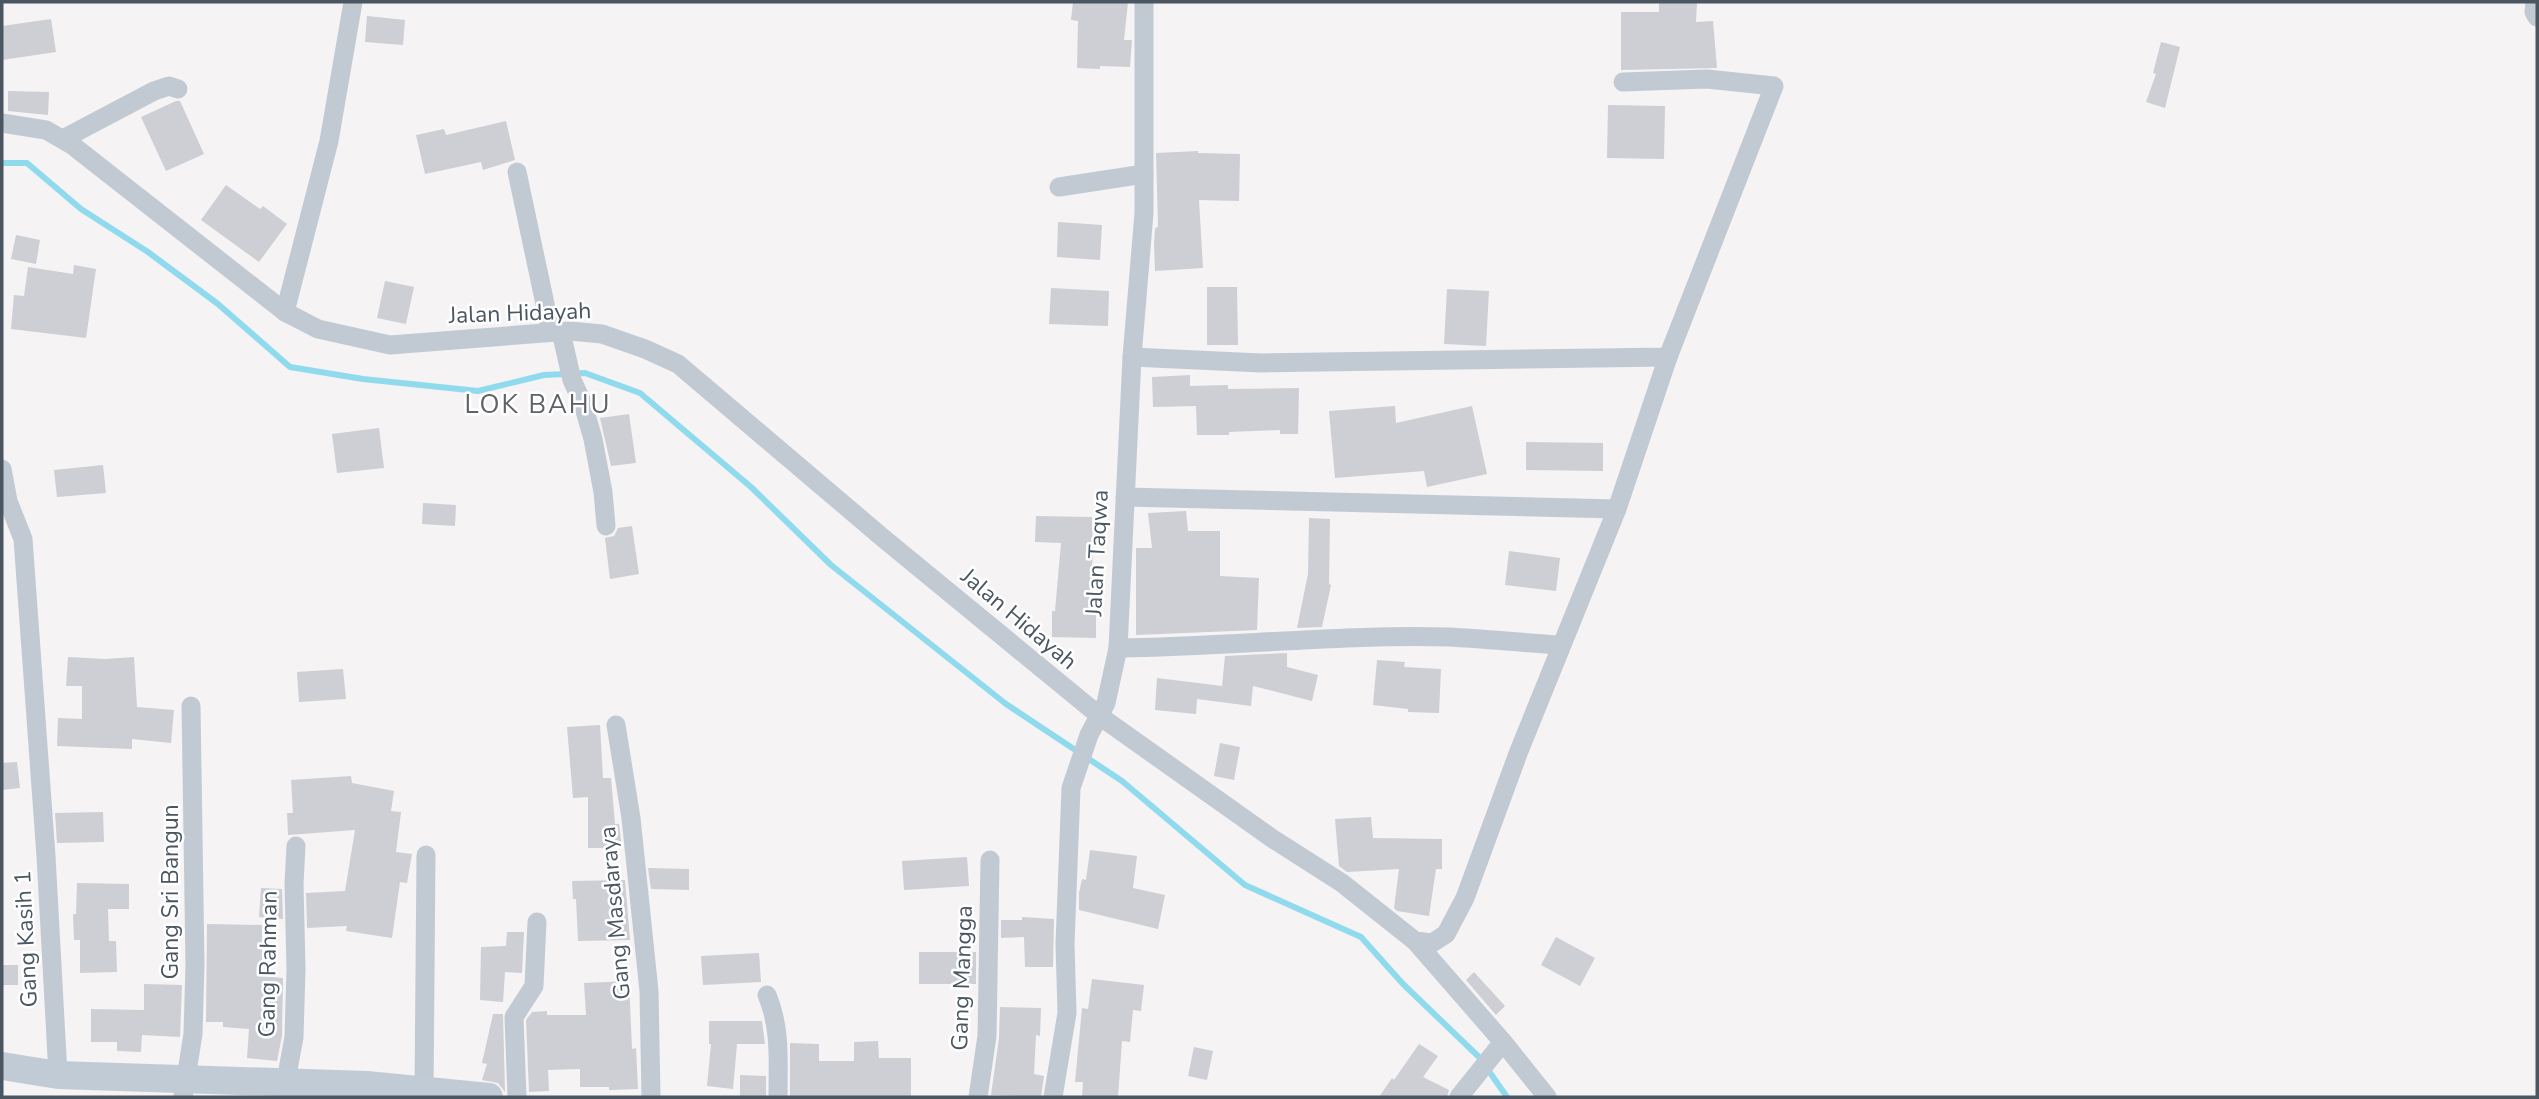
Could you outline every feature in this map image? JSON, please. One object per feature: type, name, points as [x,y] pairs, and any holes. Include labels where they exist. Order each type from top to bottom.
[{"type":"street","points":[[285,312],[328,141],[353,2]]},
{"type":"street","name":"Jalan Taqwa","points":[[1053,1097],[1067,1013],[1065,944],[1071,788],[1089,735],[1101,718],[1118,648],[1132,358],[1144,213],[1144,2]]},
{"type":"street","points":[[2535,2],[2534,12],[2537,17]]},
{"type":"street","points":[[1415,942],[1432,943],[1446,934],[1465,898],[1561,645],[1618,509],[1668,357],[1774,86],[1707,79],[1623,82]]},
{"type":"street","points":[[63,139],[153,91],[169,86],[178,89]]},
{"type":"street","name":"Jalan Hidayah","points":[[2,123],[47,130],[63,139],[285,312],[318,329],[390,345],[556,332],[602,334],[678,364],[1101,718],[1273,839],[1342,883],[1415,942],[1497,1048],[1547,1097]]},
{"type":"street","points":[[517,172],[556,332],[593,439],[606,526]]},
{"type":"street","points":[[1059,187],[1144,174]]},
{"type":"street","points":[[1132,358],[1261,363],[1668,357]]},
{"type":"street","name":"Gang Kasih 1","points":[[2,469],[8,501],[23,539],[46,856],[58,1075]]},
{"type":"street","points":[[1125,497],[1618,509]]},
{"type":"street","points":[[1118,648],[1449,637],[1561,645]]},
{"type":"street","name":"Gang Sri Bangun","points":[[185,1087],[193,1034],[195,964],[191,706]]},
{"type":"street","name":"Gang Masdaraya","points":[[616,725],[631,818],[649,991],[651,1097]]},
{"type":"street","name":"Gang Rahman","points":[[285,1090],[293,1037],[296,846]]},
{"type":"street","points":[[424,1091],[425,855]]},
{"type":"street","name":"Gang Mangga","points":[[978,1097],[987,1036],[990,860]]},
{"type":"street","points":[[517,1097],[513,1017],[534,986],[537,922]]},
{"type":"street","points":[[767,995],[777,1029],[778,1097]]},
{"type":"street","points":[[1461,1094],[1497,1048]]},
{"type":"street","points":[[2,1066],[58,1075],[185,1087],[285,1090],[367,1085],[483,1097]]},
{"type":"building","points":[[1073,2],[1128,2],[1124,40],[1132,40],[1130,67],[1077,68],[1078,21],[1071,20]]},
{"type":"building","points":[[1659,2],[1697,2],[1696,22],[1713,21],[1717,68],[1621,70],[1621,12],[1659,12]]},
{"type":"building","points":[[367,16],[405,20],[403,45],[365,42]]},
{"type":"building","points":[[51,19],[56,52],[2,60],[2,26]]},
{"type":"building","points":[[2161,42],[2180,47],[2165,108],[2146,102],[2156,74],[2153,73]]},
{"type":"building","points":[[8,91],[49,92],[48,115],[8,111]]},
{"type":"building","points":[[180,101],[204,154],[166,171],[141,117]]},
{"type":"building","points":[[1608,105],[1665,106],[1664,159],[1607,158]]},
{"type":"building","points":[[506,121],[515,160],[483,170],[481,162],[425,174],[416,135],[444,129],[446,135]]},
{"type":"building","points":[[1198,151],[1240,154],[1239,201],[1199,200],[1203,268],[1155,271],[1155,228],[1158,227],[1156,153]]},
{"type":"building","points":[[226,185],[260,209],[263,206],[287,224],[259,262],[201,220]]},
{"type":"building","points":[[1058,222],[1102,225],[1100,260],[1057,257]]},
{"type":"building","points":[[16,235],[40,240],[36,264],[11,259]]},
{"type":"building","points":[[74,265],[96,269],[86,338],[11,329],[14,295],[24,296],[28,267],[73,274]]},
{"type":"building","points":[[385,281],[414,287],[406,324],[377,318]]},
{"type":"building","points":[[1207,287],[1237,287],[1238,345],[1207,345]]},
{"type":"building","points":[[1051,288],[1109,291],[1108,326],[1049,324]]},
{"type":"building","points":[[1447,289],[1489,291],[1486,346],[1444,344]]},
{"type":"building","points":[[1190,375],[1190,386],[1228,385],[1228,389],[1299,388],[1298,434],[1280,434],[1280,430],[1197,435],[1196,406],[1153,407],[1152,377]]},
{"type":"building","points":[[1395,406],[1396,423],[1472,406],[1487,474],[1427,487],[1424,471],[1335,478],[1329,411]]},
{"type":"building","points":[[629,414],[636,463],[611,466],[600,418]]},
{"type":"building","points":[[379,428],[384,468],[337,473],[332,434]]},
{"type":"building","points":[[1526,442],[1603,443],[1603,471],[1526,470]]},
{"type":"building","points":[[103,465],[106,493],[57,497],[54,470]]},
{"type":"building","points":[[423,503],[456,505],[455,526],[422,524]]},
{"type":"building","points":[[1186,511],[1188,531],[1220,531],[1220,576],[1259,578],[1257,630],[1136,635],[1136,548],[1152,548],[1148,513]]},
{"type":"building","points":[[1036,516],[1092,517],[1093,554],[1088,612],[1096,612],[1096,638],[1052,637],[1052,611],[1055,611],[1061,543],[1035,542]]},
{"type":"building","points":[[1309,518],[1330,519],[1331,585],[1322,627],[1297,628],[1308,574]]},
{"type":"building","points":[[632,526],[639,574],[610,579],[605,538],[614,536],[618,528]]},
{"type":"building","points":[[1509,551],[1560,558],[1556,591],[1505,585]]},
{"type":"building","points":[[1287,653],[1287,667],[1318,675],[1312,701],[1253,686],[1251,706],[1197,699],[1196,714],[1155,710],[1157,678],[1222,686],[1225,656]]},
{"type":"building","points":[[68,657],[134,657],[137,707],[174,710],[171,743],[132,739],[132,749],[57,746],[58,718],[82,719],[82,686],[66,686]]},
{"type":"building","points":[[1377,660],[1405,662],[1404,667],[1441,669],[1439,713],[1408,712],[1408,709],[1373,705]]},
{"type":"building","points":[[343,669],[346,699],[299,702],[297,672]]},
{"type":"building","points":[[600,725],[603,778],[611,778],[615,824],[619,824],[622,848],[588,848],[588,797],[573,798],[567,727]]},
{"type":"building","points":[[1220,743],[1240,747],[1234,780],[1214,776]]},
{"type":"building","points":[[17,762],[20,788],[2,790],[2,763]]},
{"type":"building","points":[[351,776],[352,783],[394,791],[391,811],[401,812],[396,852],[412,854],[407,883],[400,882],[392,938],[346,931],[347,926],[307,928],[306,893],[345,891],[355,830],[288,835],[287,813],[293,813],[291,780]]},
{"type":"building","points":[[103,812],[104,842],[57,843],[55,813]]},
{"type":"building","points":[[1371,817],[1373,838],[1442,839],[1442,869],[1436,869],[1429,916],[1397,911],[1394,908],[1399,869],[1347,872],[1339,866],[1335,819]]},
{"type":"building","points":[[1090,850],[1137,856],[1133,888],[1165,895],[1158,929],[1079,910],[1079,893],[1082,879],[1086,880]]},
{"type":"building","points":[[967,857],[969,886],[904,890],[902,861]]},
{"type":"building","points":[[648,868],[689,869],[689,890],[651,889]]},
{"type":"building","points":[[625,880],[630,940],[578,941],[576,899],[573,899],[572,881]]},
{"type":"building","points":[[77,883],[129,884],[129,909],[108,909],[109,941],[116,941],[117,972],[80,973],[80,940],[74,940],[73,914],[76,914]]},
{"type":"building","points":[[261,888],[282,889],[283,919],[259,917]]},
{"type":"building","points":[[1022,917],[1054,919],[1053,967],[1025,967],[1024,937],[1001,938],[1001,920],[1022,920]]},
{"type":"building","points":[[207,924],[262,925],[262,976],[283,978],[282,1036],[277,1061],[247,1058],[249,1029],[223,1027],[223,1022],[206,1022]]},
{"type":"building","points":[[507,932],[524,932],[522,973],[505,972],[503,1002],[480,1000],[481,947],[506,946]]},
{"type":"building","points":[[1556,937],[1595,958],[1580,986],[1541,965]]},
{"type":"building","points":[[919,952],[976,952],[976,984],[919,984]]},
{"type":"building","points":[[759,953],[761,982],[703,985],[701,956]]},
{"type":"building","points":[[2,965],[18,965],[18,985],[2,985]]},
{"type":"building","points":[[1474,972],[1505,1006],[1496,1015],[1466,980]]},
{"type":"building","points":[[1092,979],[1144,985],[1141,1011],[1133,1010],[1130,1042],[1122,1041],[1118,1097],[1082,1097],[1083,1082],[1075,1082],[1082,1008],[1088,1009]]},
{"type":"building","points":[[629,981],[632,1049],[636,1048],[638,1089],[580,1087],[580,1069],[548,1070],[549,1091],[529,1092],[526,1020],[532,1012],[547,1011],[547,1015],[586,1015],[584,983]]},
{"type":"building","points":[[144,984],[182,985],[180,1037],[142,1035],[141,1052],[117,1051],[117,1042],[91,1042],[91,1009],[144,1010]]},
{"type":"building","points":[[1000,1007],[1041,1008],[1040,1036],[1036,1035],[1034,1074],[1044,1076],[1041,1097],[991,1095],[999,1038]]},
{"type":"building","points":[[493,1014],[503,1014],[505,1092],[498,1083],[482,1080],[487,1064],[482,1063]]},
{"type":"building","points":[[709,1021],[762,1021],[765,1044],[737,1044],[733,1089],[707,1086],[711,1044]]},
{"type":"building","points":[[878,1041],[879,1058],[911,1058],[911,1097],[790,1097],[790,1043],[819,1044],[819,1061],[854,1061],[854,1042]]},
{"type":"building","points":[[1419,1044],[1438,1056],[1423,1077],[1449,1090],[1447,1097],[1379,1097],[1392,1078],[1394,1080]]},
{"type":"building","points":[[1194,1047],[1213,1051],[1207,1080],[1188,1076]]},
{"type":"building","points":[[740,1075],[766,1076],[766,1097],[740,1097]]},
{"type":"waterway","points":[[2,163],[27,163],[81,209],[148,252],[218,304],[290,367],[363,379],[478,391],[544,375],[585,373],[640,393],[751,487],[831,565],[1006,704],[1122,781],[1245,885],[1361,937],[1403,984],[1479,1057],[1507,1097]]},
{"type":"district","name":"LOK BAHU","points":[[538,404]]}]
